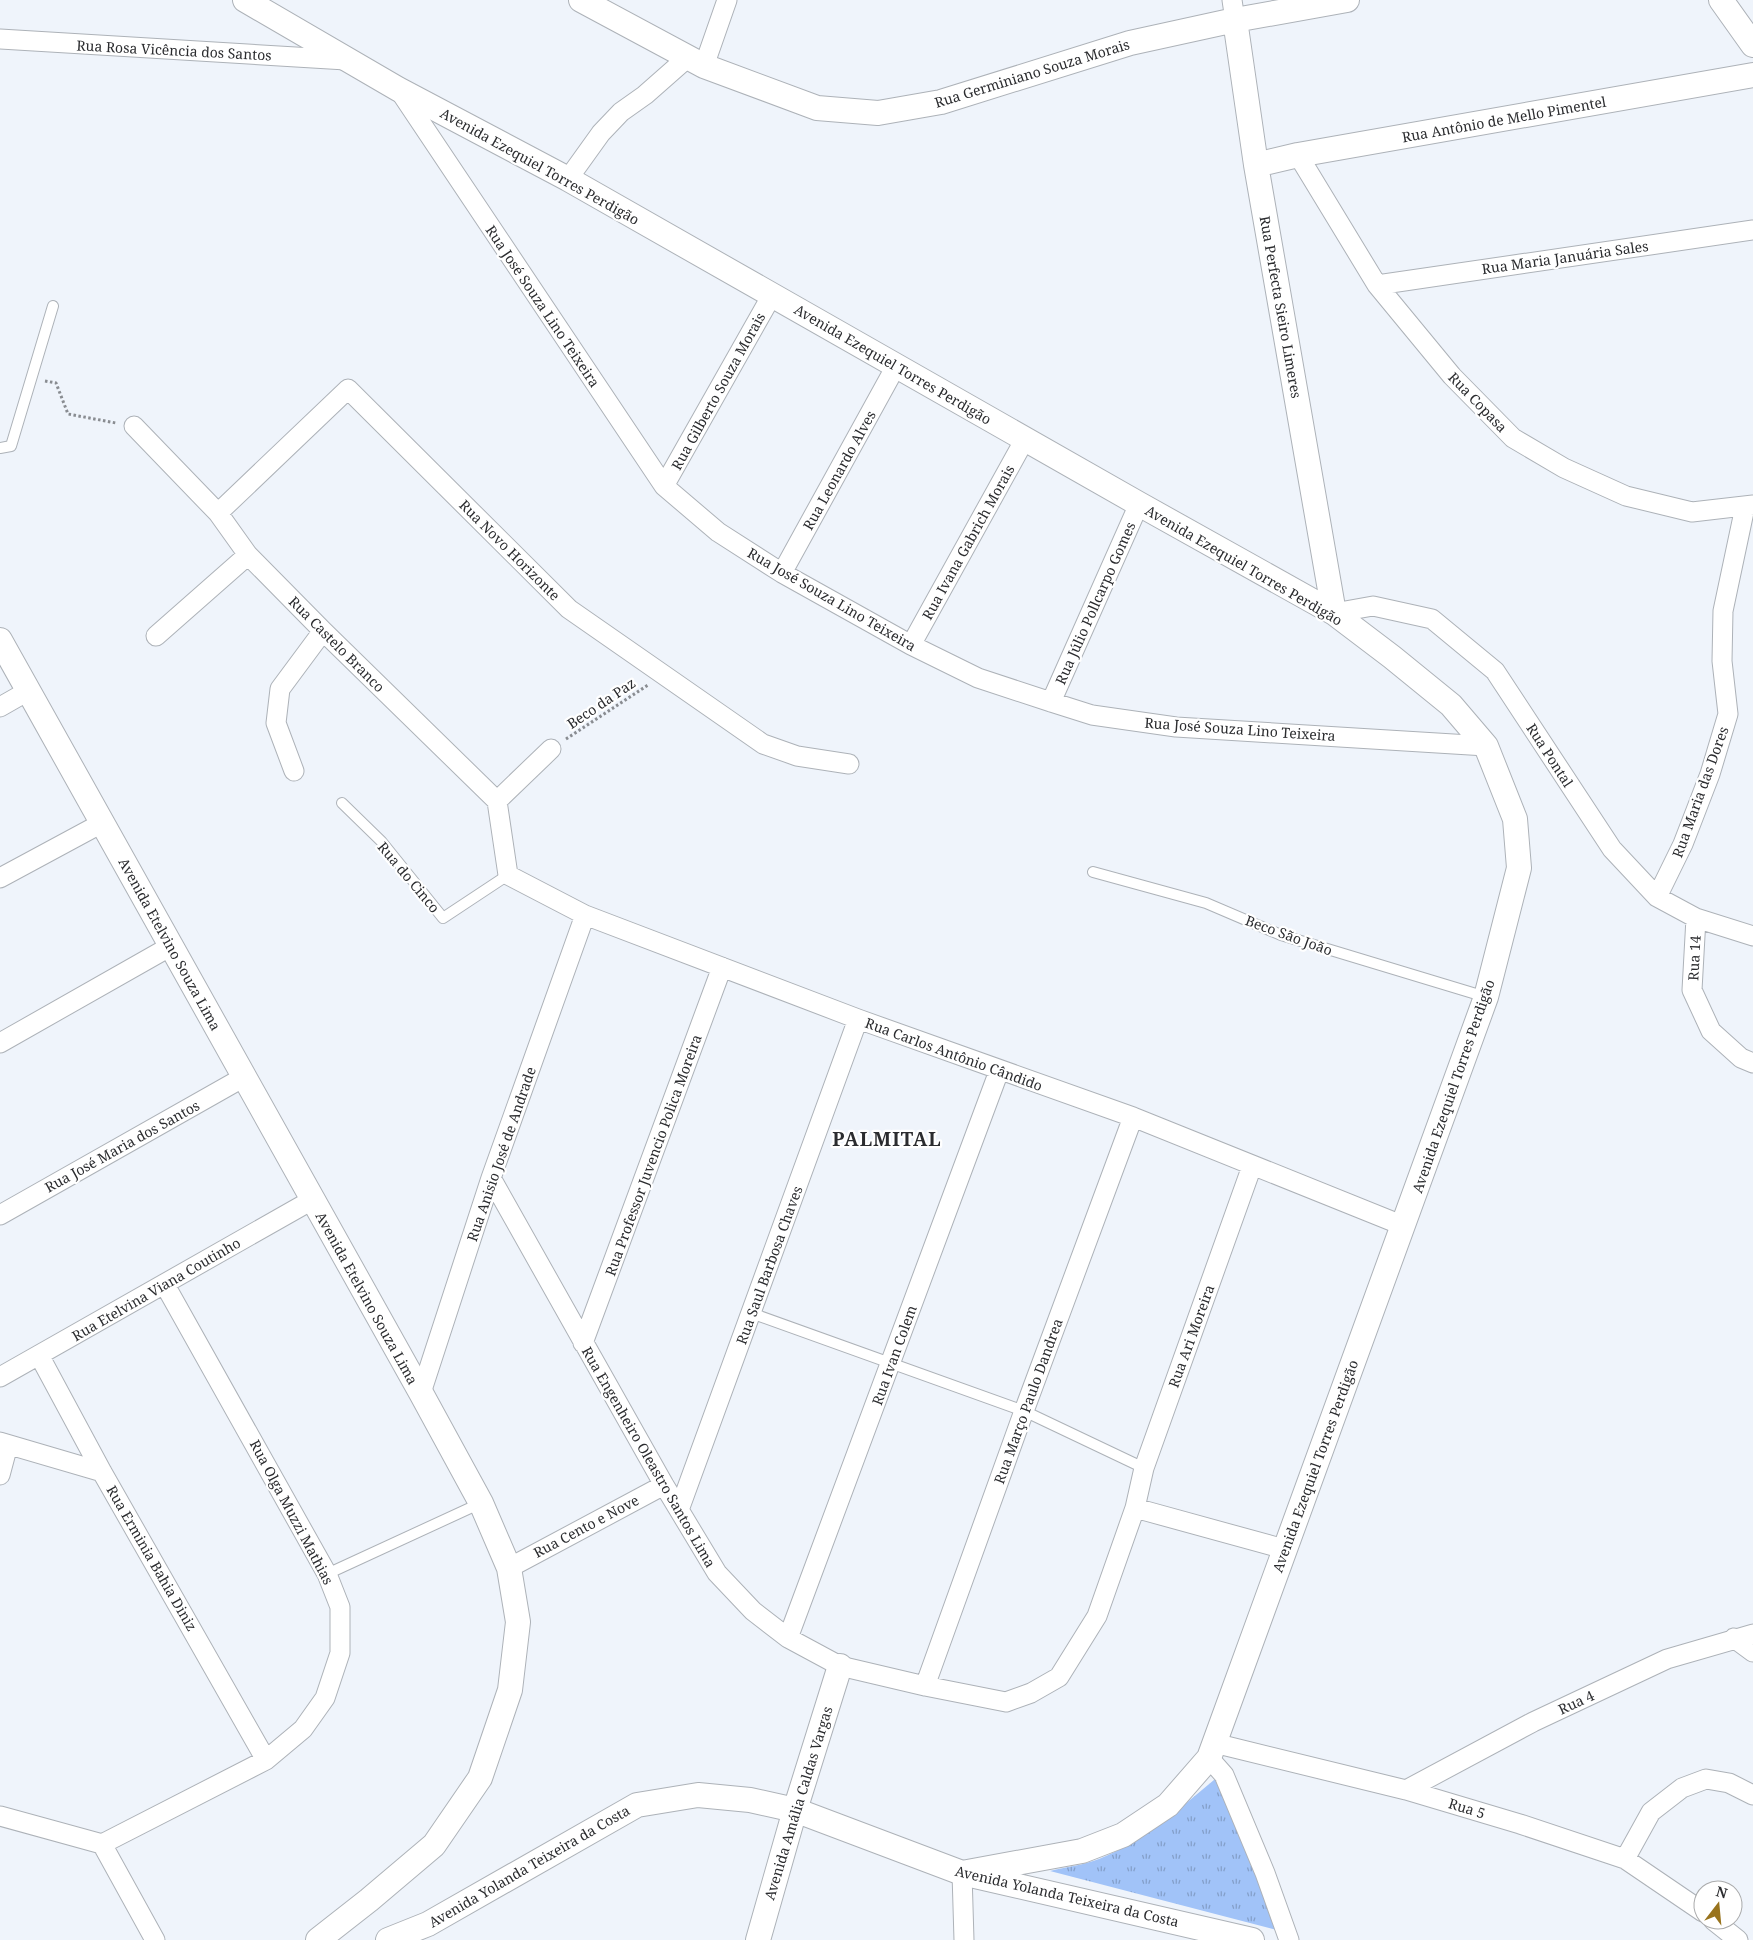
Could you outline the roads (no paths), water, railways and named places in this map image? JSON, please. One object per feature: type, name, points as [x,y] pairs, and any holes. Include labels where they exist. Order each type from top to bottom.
[{"type":"street","name":"Avenida Ezequiel Torres Perdigão","points":[[245,0],[398,89],[568,179],[1334,613],[1451,705],[1486,746],[1516,819],[1519,868],[1486,997],[1211,1751],[1168,1805],[1123,1835],[1082,1851],[962,1873]]},
{"type":"street","name":"Rua Germiniano Souza Morais","points":[[581,0],[696,62],[817,108],[878,113],[942,102],[1234,10],[1347,0]]},
{"type":"street","points":[[568,179],[601,133],[621,112],[696,62],[727,0]]},
{"type":"street","points":[[1721,0],[1753,45]]},
{"type":"street","name":"Rua Perfecta Sieiro Limeres","points":[[1234,10],[1256,165],[1334,613]]},
{"type":"street","name":"Rua Rosa Vicência dos Santos","points":[[0,39],[347,60]]},
{"type":"street","name":"Rua Antônio de Mello Pimentel","points":[[1256,165],[1298,155],[1753,75]]},
{"type":"street","name":"Rua José Souza Lino Teixeira","points":[[398,89],[664,486],[718,532],[782,573],[911,645],[978,678],[1092,715],[1176,727],[1486,746]]},
{"type":"street","name":"Rua Copasa","points":[[1298,155],[1377,285],[1452,376],[1513,438],[1564,468],[1626,496],[1692,512],[1749,506]]},
{"type":"street","name":"Rua Maria Januária Sales","points":[[1377,285],[1753,230]]},
{"type":"street","name":"Rua Gilberto Souza Morais","points":[[664,486],[772,295]]},
{"type":"street","name":"Rua Leonardo Alves","points":[[782,573],[896,366]]},
{"type":"street","name":"Rua Novo Horizonte","points":[[218,513],[348,389],[570,609],[763,744],[797,756],[849,764]]},
{"type":"street","name":"Rua Castelo Branco","points":[[134,426],[218,513],[248,555],[497,801]]},
{"type":"street","name":"Rua Ivana Gabrich Morais","points":[[911,645],[1025,439]]},
{"type":"street","name":"Rua Júlio Pollcarpo Gomes","points":[[1051,702],[1139,504]]},
{"type":"street","name":"Rua Maria das Dores","points":[[1657,897],[1683,844],[1710,774],[1728,714],[1722,661],[1723,611],[1749,506]]},
{"type":"street","points":[[156,636],[248,555]]},
{"type":"street","name":"Rua Pontal","points":[[1334,613],[1373,606],[1432,619],[1495,671],[1612,850],[1657,897],[1696,918],[1753,936]]},
{"type":"street","points":[[294,771],[276,723],[280,689],[324,631]]},
{"type":"street","name":"Avenida Etelvino Souza Lima","points":[[0,640],[420,1393],[480,1503],[508,1568],[518,1622],[510,1690],[480,1778],[434,1845],[318,1940]]},
{"type":"street","points":[[0,707],[28,690]]},
{"type":"street","points":[[508,875],[497,801],[551,749]]},
{"type":"street","points":[[0,878],[102,823]]},
{"type":"street","name":"Rua Carlos Antônio Cândido","points":[[508,875],[585,915],[999,1071],[1133,1117],[1404,1226]]},
{"type":"street","name":"Rua Anisio José de Andrade","points":[[420,1393],[491,1178],[585,915]]},
{"type":"street","name":"Rua 14","points":[[1696,918],[1692,990],[1711,1031],[1740,1058],[1753,1063]]},
{"type":"street","points":[[0,1043],[171,946]]},
{"type":"street","name":"Rua Professor Juvencio Polica Moreira","points":[[583,1342],[722,967]]},
{"type":"street","name":"Rua Saul Barbosa Chaves","points":[[679,1510],[858,1019]]},
{"type":"street","name":"Rua Ivan Colem","points":[[788,1638],[999,1071]]},
{"type":"street","name":"Rua José Maria dos Santos","points":[[0,1215],[244,1077]]},
{"type":"street","name":"Rua Março Paulo Dandrea","points":[[925,1686],[1133,1117]]},
{"type":"street","name":"Rua Ari Moreira","points":[[1097,1616],[1135,1508],[1144,1468],[1252,1166]]},
{"type":"street","name":"Rua Engenheiro Oleastro Santos Lima","points":[[491,1178],[664,1485],[717,1573],[753,1611],[788,1638],[840,1666],[925,1686],[1006,1702],[1031,1693],[1058,1677],[1097,1616]]},
{"type":"street","name":"Rua Etelvina Viana Coutinho","points":[[0,1377],[312,1200]]},
{"type":"street","name":"Rua Olga Muzzi Mathias","points":[[102,1844],[266,1760],[303,1729],[320,1706],[325,1698],[340,1653],[340,1607],[327,1574],[165,1285]]},
{"type":"street","name":"Rua Erminia Bahia Diniz","points":[[39,1355],[102,1472],[266,1760]]},
{"type":"street","points":[[0,1475],[4,1444],[102,1472]]},
{"type":"street","name":"Rua Cento e Nove","points":[[508,1568],[664,1485]]},
{"type":"street","points":[[1135,1508],[1284,1549]]},
{"type":"street","name":"Rua 4","points":[[1406,1790],[1533,1722],[1667,1659],[1753,1634]]},
{"type":"street","points":[[1734,1638],[1753,1652]]},
{"type":"street","name":"Avenida Amália Caldas Vargas","points":[[758,1940],[795,1810],[840,1666]]},
{"type":"street","points":[[1211,1751],[1224,1775],[1265,1873],[1289,1940]]},
{"type":"street","name":"Rua 5","points":[[1211,1751],[1406,1790],[1520,1824],[1626,1859],[1693,1905]]},
{"type":"street","points":[[1626,1859],[1651,1812],[1682,1788],[1706,1779],[1729,1783],[1753,1795]]},
{"type":"street","name":"Avenida Yolanda Teixeira da Costa","points":[[388,1940],[428,1924],[638,1805],[698,1795],[750,1800],[795,1810],[962,1873],[1252,1940]]},
{"type":"street","points":[[0,1816],[102,1844],[155,1940]]},
{"type":"street","points":[[962,1873],[964,1940]]},
{"type":"street","points":[[1726,1930],[1738,1940]]},
{"type":"lane","points":[[0,448],[11,446],[53,306]]},
{"type":"lane","name":"Rua do Cinco","points":[[342,803],[380,841],[443,918],[508,875]]},
{"type":"lane","name":"Beco São João","points":[[1093,872],[1206,903],[1281,935],[1486,997]]},
{"type":"lane","points":[[751,1313],[1024,1411],[1144,1468]]},
{"type":"lane","points":[[327,1574],[480,1503]]},
{"type":"district","name":"PALMITAL","points":[[887,1139]]}]
